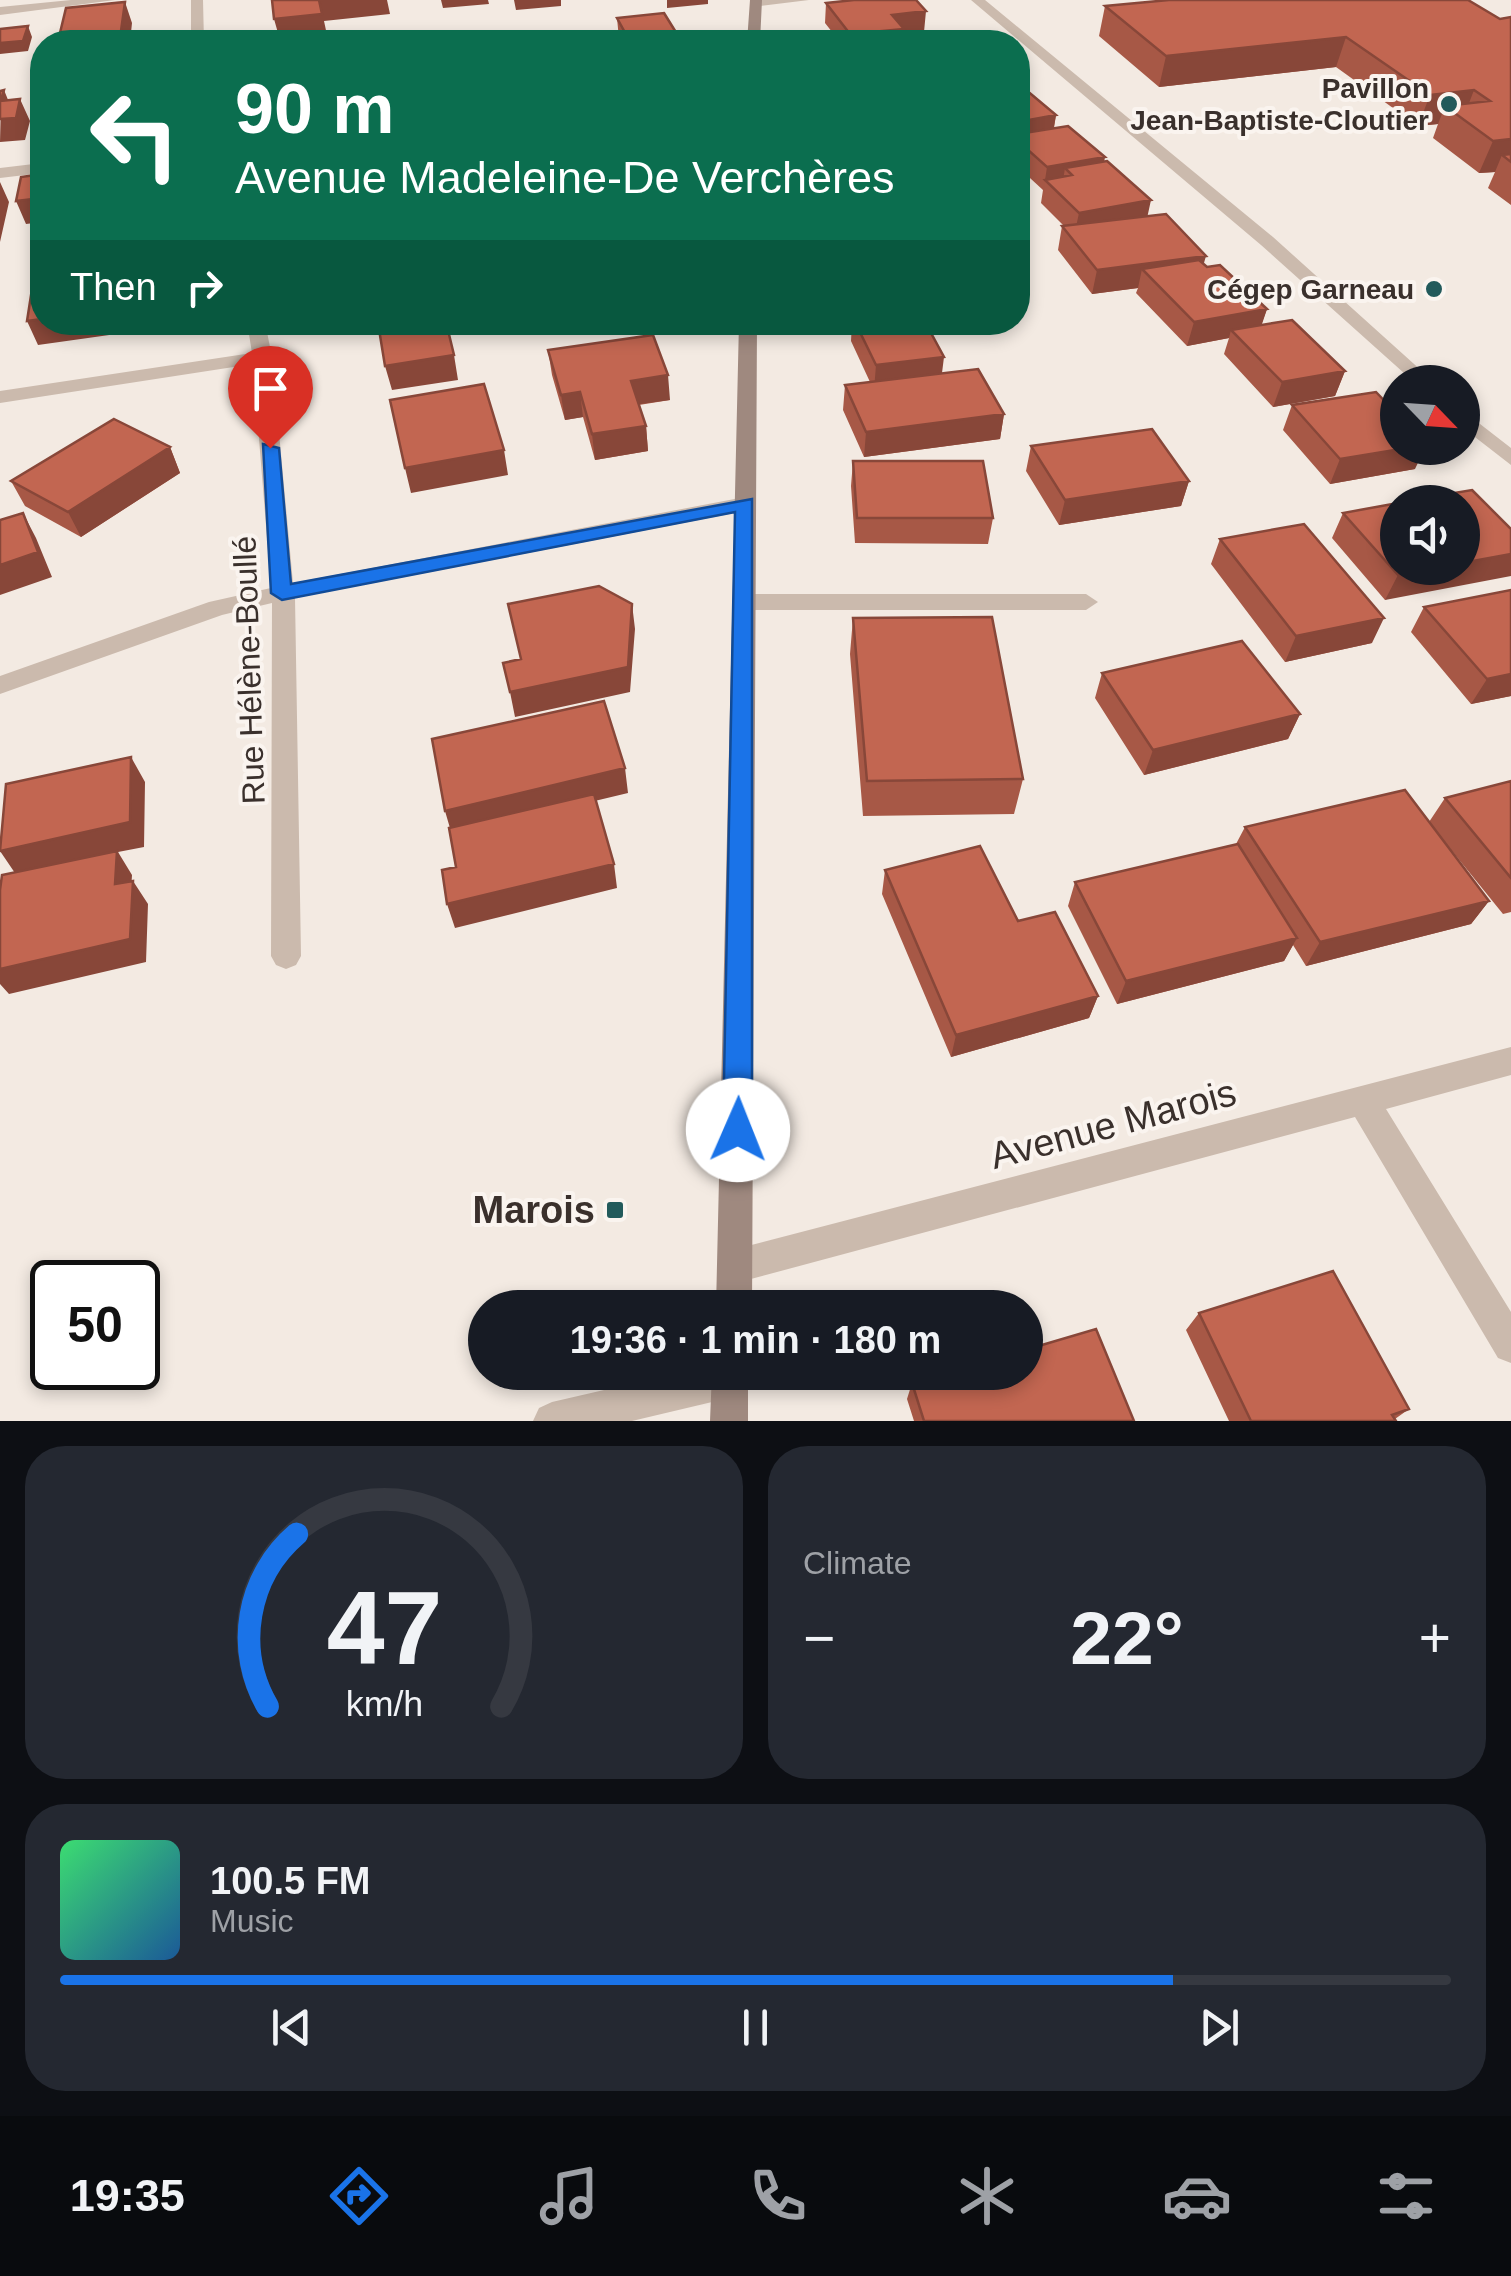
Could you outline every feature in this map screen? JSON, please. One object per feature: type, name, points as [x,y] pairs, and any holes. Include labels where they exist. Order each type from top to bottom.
[{"type":"main road","points":[[755,30],[756,2]]},
{"type":"main road","points":[[735,1290],[748,335]]},
{"type":"main road","points":[[728,1421],[729,1390]]},
{"type":"street","points":[[0,11],[109,0]]},
{"type":"street","points":[[197,0],[198,30]]},
{"type":"street","points":[[756,2],[803,0]]},
{"type":"street","points":[[977,0],[1013,30]]},
{"type":"street","points":[[1030,44],[1239,218],[1406,365]]},
{"type":"street","points":[[0,173],[30,169]]},
{"type":"street","name":"Rue Hélène-Boullé","points":[[259,335],[286,678],[286,956]]},
{"type":"street","points":[[0,398],[263,357]]},
{"type":"street","points":[[1480,432],[1511,459]]},
{"type":"street","points":[[0,685],[217,608],[745,504]]},
{"type":"street","points":[[747,602],[1086,602]]},
{"type":"street","name":"Avenue Marois","points":[[736,1266],[1364,1103],[1511,1061]]},
{"type":"street","points":[[1364,1103],[1511,1345]]},
{"type":"street","points":[[552,1421],[674,1390]]},
{"type":"building","points":[[272,0],[319,0],[322,14],[274,19]]},
{"type":"building","points":[[916,0],[926,11],[892,15],[904,29],[847,30],[826,3]]},
{"type":"building","points":[[1169,0],[1468,0],[1500,19],[1511,17],[1511,139],[1493,141],[1445,106],[1490,101],[1474,90],[1430,95],[1346,37],[1166,56],[1105,6]]},
{"type":"building","points":[[125,2],[121,30],[61,30],[66,8]]},
{"type":"building","points":[[664,13],[675,30],[624,30],[617,18]]},
{"type":"building","points":[[28,26],[23,41],[0,43],[0,29]]},
{"type":"building","points":[[4,90],[1,101],[20,99],[16,118],[0,119],[0,91]]},
{"type":"building","points":[[1030,93],[1056,115],[1030,120]]},
{"type":"building","points":[[1068,126],[1105,157],[1047,167],[1030,152],[1030,132]]},
{"type":"building","points":[[1107,161],[1151,200],[1079,213],[1045,180],[1072,175],[1065,168]]},
{"type":"building","points":[[30,176],[30,199],[16,201],[21,177]]},
{"type":"building","points":[[1166,214],[1206,256],[1097,270],[1062,226]]},
{"type":"building","points":[[1199,260],[1207,267],[1220,265],[1267,309],[1194,322],[1142,269]]},
{"type":"building","points":[[1292,320],[1345,371],[1282,382],[1231,330]]},
{"type":"building","points":[[380,335],[449,335],[454,355],[385,366]]},
{"type":"building","points":[[653,335],[668,375],[631,381],[646,426],[592,434],[580,392],[561,395],[548,350]]},
{"type":"building","points":[[861,335],[932,335],[944,357],[876,365]]},
{"type":"building","points":[[978,369],[1004,414],[866,432],[845,385]]},
{"type":"building","points":[[484,384],[504,450],[405,468],[390,400]]},
{"type":"building","points":[[1376,392],[1380,396],[1380,452],[1340,459],[1292,405]]},
{"type":"building","points":[[114,419],[170,447],[68,512],[11,481]]},
{"type":"building","points":[[1152,429],[1189,481],[1065,500],[1031,446]]},
{"type":"building","points":[[853,461],[983,461],[993,518],[857,518]]},
{"type":"building","points":[[1480,498],[1511,529],[1511,554],[1480,560]]},
{"type":"building","points":[[1380,506],[1380,555],[1343,513]]},
{"type":"building","points":[[23,513],[38,552],[0,565],[0,520]]},
{"type":"building","points":[[1304,524],[1384,618],[1296,636],[1220,539]]},
{"type":"building","points":[[599,586],[632,604],[628,667],[510,692],[503,663],[521,659],[508,604]]},
{"type":"building","points":[[1511,590],[1511,674],[1487,679],[1424,607]]},
{"type":"building","points":[[992,617],[1023,779],[867,781],[853,618]]},
{"type":"building","points":[[1242,641],[1300,714],[1153,750],[1102,673]]},
{"type":"building","points":[[604,701],[625,768],[445,811],[432,739]]},
{"type":"building","points":[[131,757],[130,822],[0,851],[6,784]]},
{"type":"building","points":[[1511,781],[1511,878],[1445,798]]},
{"type":"building","points":[[1405,790],[1489,901],[1320,942],[1245,827]]},
{"type":"building","points":[[594,794],[614,864],[447,904],[442,870],[456,867],[449,828]]},
{"type":"building","points":[[1238,844],[1297,938],[1126,981],[1075,882]]},
{"type":"building","points":[[980,846],[1018,921],[1055,912],[1098,996],[956,1035],[885,870]]},
{"type":"building","points":[[117,851],[115,884],[133,881],[130,939],[0,969],[2,875]]},
{"type":"building","points":[[1333,1271],[1409,1409],[1392,1415],[1396,1421],[1251,1421],[1199,1313]]},
{"type":"building","points":[[1096,1329],[1134,1421],[924,1421],[914,1390],[1043,1390],[1043,1345]]},
{"type":"place","name":"Pavillon Jean-Baptiste-Cloutier","points":[[1449,104]]},
{"type":"place","name":"Cégep Garneau","points":[[1434,289]]},
{"type":"place","name":"Marois","points":[[615,1210]]},
{"type":"route","points":[[270,448],[282,593],[745,504],[747,602],[738,1130]]}]
